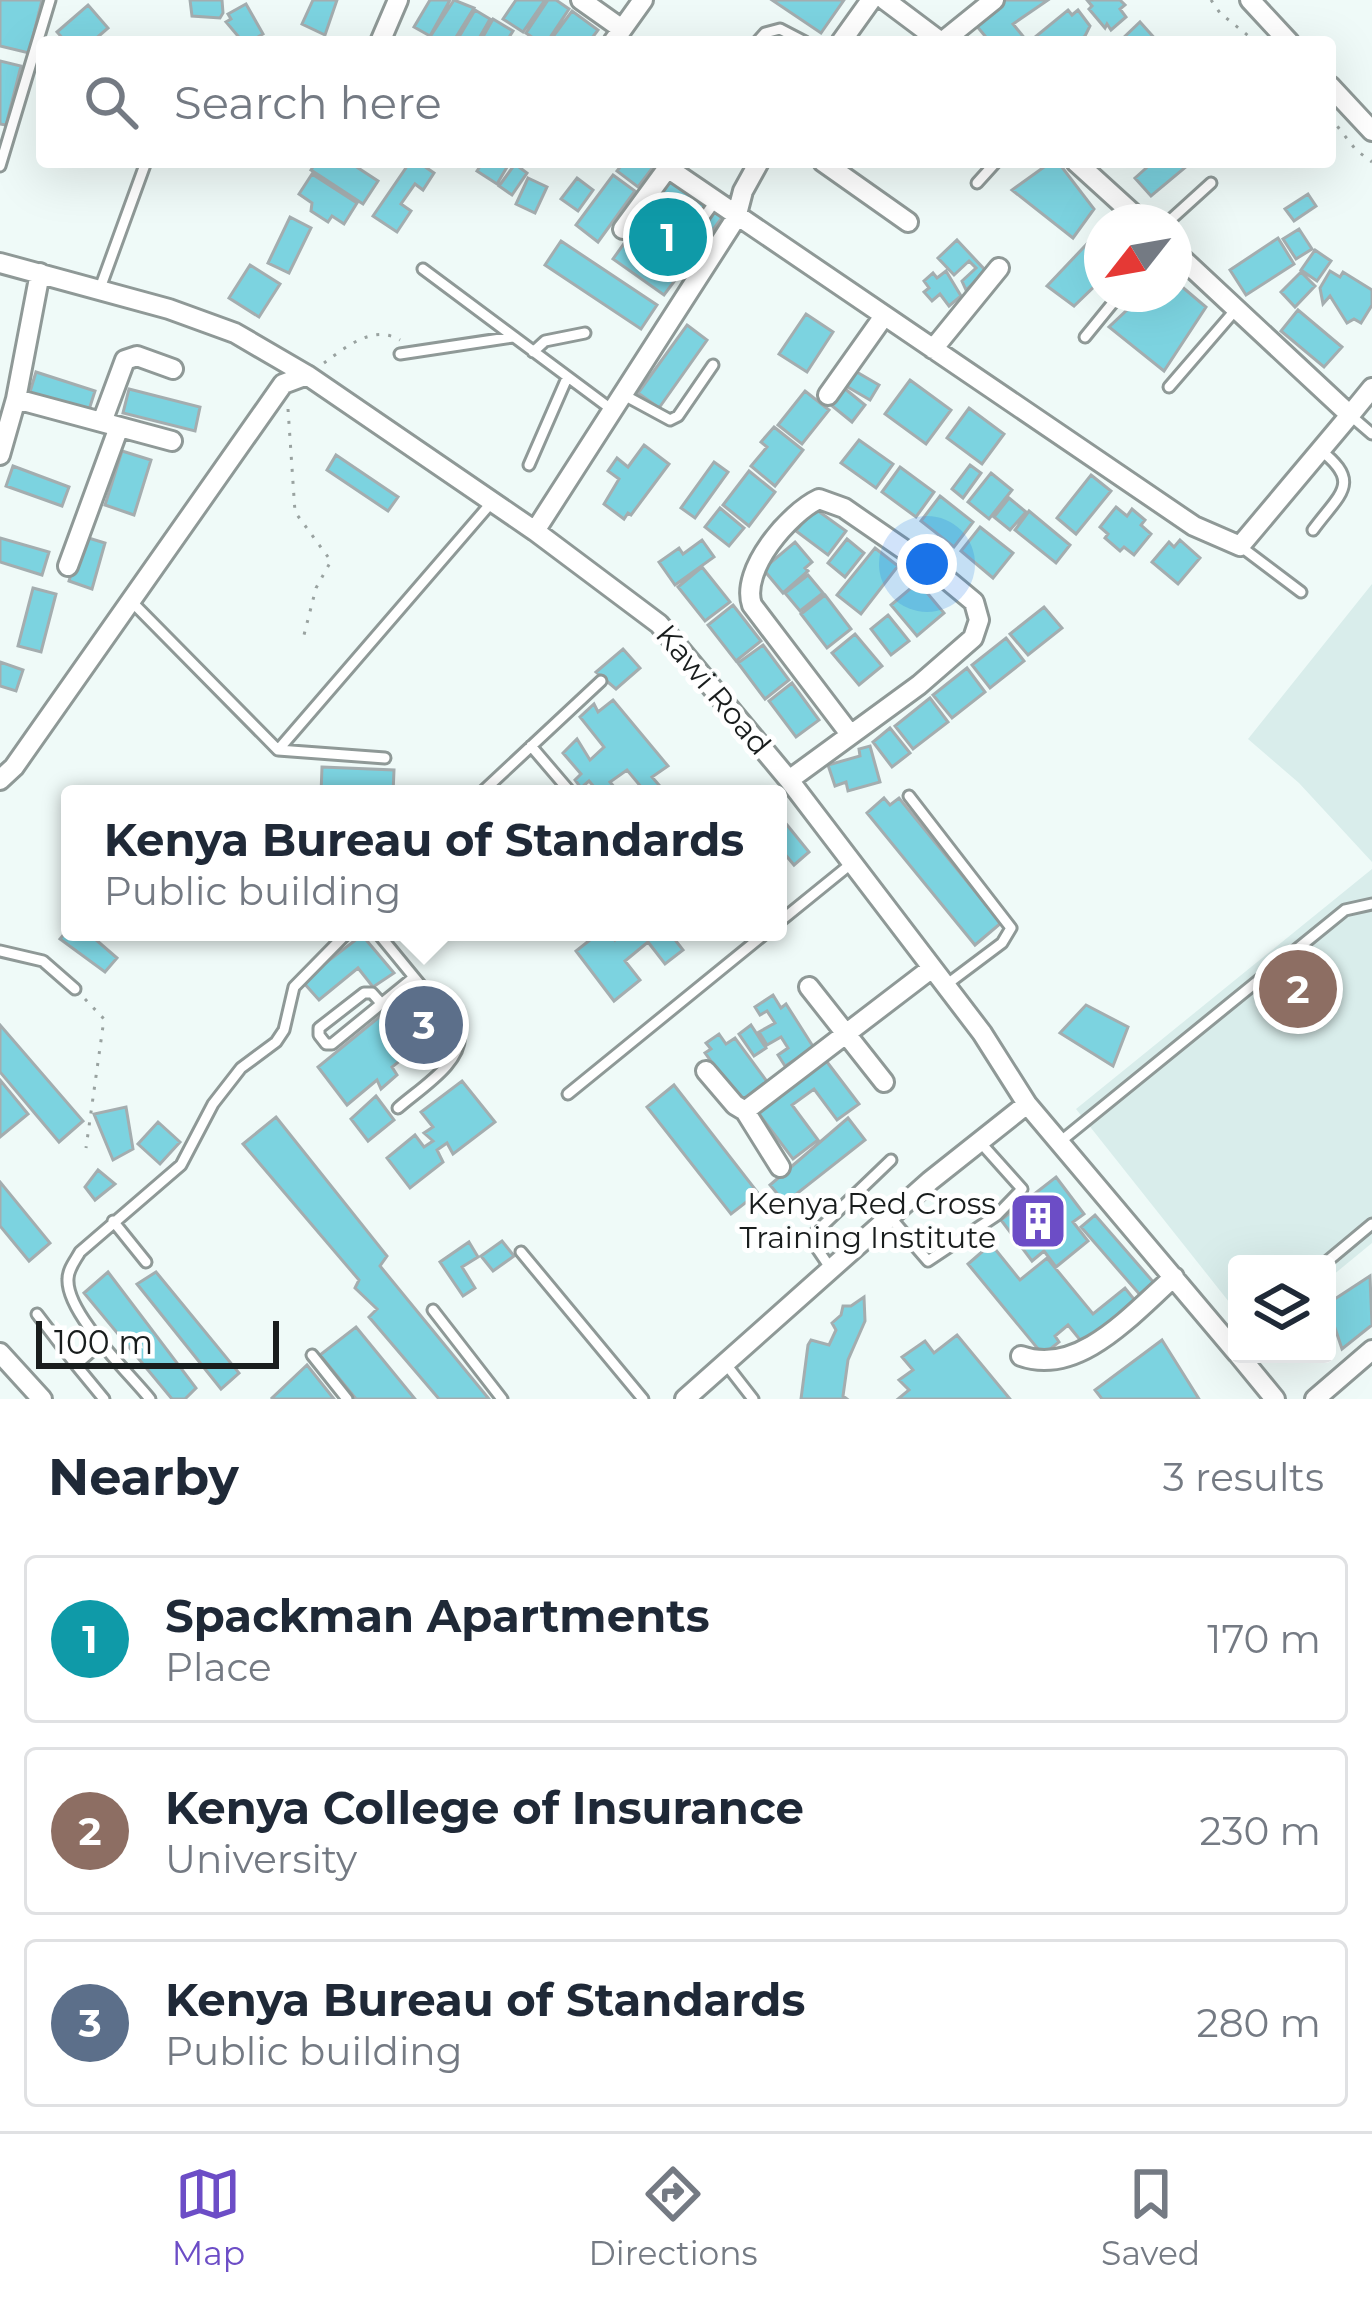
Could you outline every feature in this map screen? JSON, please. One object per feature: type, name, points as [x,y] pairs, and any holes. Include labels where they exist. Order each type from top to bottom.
[{"type":"street","points":[[383,36],[398,0]]},
{"type":"street","points":[[581,0],[617,36],[643,0]]},
{"type":"street","points":[[845,36],[872,0]]},
{"type":"street","points":[[885,0],[934,36]]},
{"type":"street","points":[[949,36],[994,0]]},
{"type":"street","points":[[1250,0],[1283,36]]},
{"type":"street","points":[[1336,92],[1372,131]]},
{"type":"street","points":[[535,531],[736,218],[756,168]]},
{"type":"street","points":[[832,168],[908,222]]},
{"type":"street","points":[[1083,168],[1122,204]]},
{"type":"street","points":[[623,229],[664,173],[672,171],[1194,526],[1240,546],[1372,388]]},
{"type":"street","name":"Kawi Road","points":[[0,262],[169,308],[236,333],[307,374],[659,623],[852,862],[946,985],[1028,1104],[1228,1338]]},
{"type":"street","points":[[1192,267],[1351,415]]},
{"type":"street","points":[[933,349],[999,268]]},
{"type":"street","points":[[0,455],[8,397],[40,273]]},
{"type":"street","points":[[828,395],[884,316]]},
{"type":"street","points":[[68,566],[125,360],[137,356],[173,369]]},
{"type":"street","points":[[0,780],[14,767],[284,384],[307,374]]},
{"type":"street","points":[[8,397],[172,441]]},
{"type":"street","points":[[788,780],[850,734],[963,648],[973,638],[979,612],[944,577],[844,508],[819,499],[795,512],[752,574],[748,595],[850,734]]},
{"type":"street","points":[[745,1111],[932,968]]},
{"type":"street","points":[[809,987],[884,1082]]},
{"type":"street","points":[[706,1072],[745,1111],[780,1167]]},
{"type":"street","points":[[685,1399],[890,1217],[1028,1104]]},
{"type":"street","points":[[1021,1356],[1043,1364],[1086,1349],[1174,1277]]},
{"type":"street","points":[[0,1353],[42,1399]]},
{"type":"street","points":[[1315,1399],[1370,1356]]},
{"type":"street","name":"Kawi Road","points":[[1248,1363],[1275,1399]]},
{"type":"lane","points":[[39,36],[50,0]]},
{"type":"lane","points":[[762,36],[781,29],[794,36]]},
{"type":"lane","points":[[0,166],[36,46]]},
{"type":"lane","points":[[99,291],[144,168]]},
{"type":"lane","points":[[976,183],[990,168]]},
{"type":"lane","points":[[1188,204],[1211,183]]},
{"type":"lane","points":[[669,266],[714,203]]},
{"type":"lane","points":[[423,269],[567,378],[670,420],[678,416],[713,365]]},
{"type":"lane","points":[[1169,387],[1238,307]]},
{"type":"lane","points":[[1085,337],[1105,312]]},
{"type":"lane","points":[[533,352],[545,341],[585,333]]},
{"type":"lane","points":[[400,354],[513,337]]},
{"type":"lane","points":[[529,465],[567,378]]},
{"type":"lane","points":[[1351,415],[1372,434]]},
{"type":"lane","points":[[1313,530],[1345,478],[1338,464],[1319,449]]},
{"type":"lane","points":[[278,750],[492,502]]},
{"type":"lane","points":[[1240,546],[1300,592]]},
{"type":"lane","points":[[130,601],[278,750],[385,758]]},
{"type":"lane","points":[[490,785],[601,681]]},
{"type":"lane","points":[[531,746],[564,785]]},
{"type":"lane","points":[[910,796],[1011,928],[1002,943],[946,985]]},
{"type":"lane","points":[[787,916],[852,862]]},
{"type":"lane","points":[[1061,1141],[1345,910],[1372,904]]},
{"type":"lane","points":[[150,1399],[71,1302],[67,1281],[80,1252],[181,1165],[213,1104],[241,1068],[276,1042],[284,1030],[294,987],[304,972],[338,941]]},
{"type":"lane","points":[[384,941],[459,1033],[461,1043],[455,1057],[398,1108]]},
{"type":"lane","points":[[568,1094],[756,941]]},
{"type":"lane","points":[[0,951],[43,962],[75,989]]},
{"type":"lane","points":[[381,1003],[372,993],[364,993],[320,1028],[319,1035],[332,1044],[413,978]]},
{"type":"lane","points":[[890,1217],[928,1261],[997,1215],[1022,1189],[980,1141]]},
{"type":"lane","points":[[831,1270],[814,1244],[815,1233],[891,1160]]},
{"type":"lane","points":[[113,1221],[146,1262]]},
{"type":"lane","points":[[1335,1255],[1372,1224]]},
{"type":"lane","points":[[521,1252],[643,1399]]},
{"type":"lane","points":[[433,1310],[502,1399]]},
{"type":"lane","points":[[37,1314],[104,1399]]},
{"type":"lane","points":[[76,1365],[102,1342]]},
{"type":"lane","points":[[311,1354],[347,1399]]},
{"type":"lane","points":[[725,1363],[754,1399]]},
{"type":"path","points":[[1211,0],[1249,36]]},
{"type":"path","points":[[1336,124],[1372,162]]},
{"type":"path","points":[[284,384],[296,512],[331,560],[316,589],[304,635]]},
{"type":"path","points":[[75,989],[104,1018],[86,1148]]},
{"type":"shaded area","points":[[1372,584],[1372,862],[1299,783],[1248,739]]},
{"type":"shaded area","points":[[1372,869],[1372,1243],[1336,1273],[1336,1255],[1228,1255],[1228,1301],[1076,1109]]},
{"type":"building","points":[[0,0],[42,0],[29,53],[0,46]]},
{"type":"building","points":[[190,0],[222,0],[223,13],[220,18],[192,16]]},
{"type":"building","points":[[313,0],[337,0],[325,35],[302,24]]},
{"type":"building","points":[[430,0],[450,0],[430,36],[414,27]]},
{"type":"building","points":[[454,0],[474,8],[457,36],[431,36]]},
{"type":"building","points":[[516,0],[545,0],[523,32],[503,19]]},
{"type":"building","points":[[548,0],[569,9],[551,36],[526,33]]},
{"type":"building","points":[[772,0],[844,0],[821,33]]},
{"type":"building","points":[[1004,0],[1048,0],[1013,24],[1023,36],[985,36],[975,24]]},
{"type":"building","points":[[1087,0],[1120,0],[1126,17],[1111,30],[1107,24],[1105,28]]},
{"type":"building","points":[[246,4],[263,34],[238,36],[226,22],[231,19],[228,14]]},
{"type":"building","points":[[88,5],[108,28],[99,36],[61,36],[57,32]]},
{"type":"building","points":[[475,10],[490,19],[480,36],[460,36]]},
{"type":"building","points":[[1068,10],[1072,15],[1078,10],[1090,26],[1085,36],[1036,36]]},
{"type":"building","points":[[572,11],[598,30],[594,36],[553,36]]},
{"type":"building","points":[[493,19],[513,31],[510,36],[483,36]]},
{"type":"building","points":[[1140,22],[1153,36],[1125,36]]},
{"type":"building","points":[[0,61],[21,66],[6,125],[0,124]]},
{"type":"building","points":[[358,168],[378,181],[363,204],[311,170]]},
{"type":"building","points":[[406,168],[427,168],[434,173],[423,190],[415,184],[401,204],[411,211],[397,232],[373,216]]},
{"type":"building","points":[[479,168],[506,168],[497,184]]},
{"type":"building","points":[[512,168],[527,173],[512,195],[499,186]]},
{"type":"building","points":[[619,168],[652,168],[638,187],[617,171]]},
{"type":"building","points":[[1043,168],[1063,168],[1090,204],[1084,204],[1084,223],[1073,238],[1012,190]]},
{"type":"building","points":[[1146,168],[1185,168],[1151,196],[1135,178]]},
{"type":"building","points":[[312,174],[357,203],[344,224],[332,216],[328,222],[311,211],[312,203],[299,194]]},
{"type":"building","points":[[613,175],[635,191],[598,242],[576,225]]},
{"type":"building","points":[[672,176],[724,215],[664,295],[613,259]]},
{"type":"building","points":[[528,178],[547,187],[535,213],[516,204]]},
{"type":"building","points":[[577,178],[593,190],[578,211],[561,199]]},
{"type":"building","points":[[1308,194],[1316,206],[1294,221],[1285,209]]},
{"type":"building","points":[[290,217],[311,228],[289,273],[268,263]]},
{"type":"building","points":[[1299,229],[1312,249],[1296,259],[1283,239]]},
{"type":"building","points":[[1278,238],[1294,264],[1246,295],[1230,270]]},
{"type":"building","points":[[957,240],[986,271],[966,290],[962,281],[976,268],[969,261],[954,275],[938,258]]},
{"type":"building","points":[[561,241],[657,305],[641,329],[545,265]]},
{"type":"building","points":[[1084,247],[1084,296],[1074,306],[1047,286]]},
{"type":"building","points":[[1315,250],[1331,261],[1317,281],[1301,270]]},
{"type":"building","points":[[250,265],[280,284],[259,317],[229,298]]},
{"type":"building","points":[[946,271],[961,296],[949,306],[940,294],[932,301],[924,292],[929,288],[924,281]]},
{"type":"building","points":[[1330,271],[1340,277],[1343,272],[1372,290],[1372,305],[1361,323],[1354,319],[1347,323],[1330,296],[1323,304],[1320,288]]},
{"type":"building","points":[[1301,272],[1315,286],[1295,307],[1281,292]]},
{"type":"building","points":[[1192,295],[1206,307],[1164,371],[1109,327],[1125,312],[1192,312]]},
{"type":"building","points":[[1298,310],[1342,347],[1324,367],[1281,331]]},
{"type":"building","points":[[806,314],[833,332],[807,372],[779,354]]},
{"type":"building","points":[[687,325],[707,340],[659,408],[638,393]]},
{"type":"building","points":[[855,371],[879,385],[870,400],[846,386]]},
{"type":"building","points":[[36,372],[95,391],[88,413],[29,395]]},
{"type":"building","points":[[910,380],[951,410],[926,444],[885,414]]},
{"type":"building","points":[[844,388],[865,405],[852,422],[831,405]]},
{"type":"building","points":[[129,389],[200,407],[195,431],[123,413]]},
{"type":"building","points":[[805,391],[829,410],[802,444],[778,425]]},
{"type":"building","points":[[969,408],[1004,434],[982,464],[947,438]]},
{"type":"building","points":[[774,427],[803,450],[775,486],[751,466],[767,447],[761,442]]},
{"type":"building","points":[[859,440],[893,464],[876,488],[841,463]]},
{"type":"building","points":[[644,445],[669,464],[624,519],[604,504],[619,479],[608,471],[617,458],[628,467]]},
{"type":"building","points":[[122,451],[151,460],[134,515],[105,505]]},
{"type":"building","points":[[336,455],[398,497],[388,511],[327,470]]},
{"type":"building","points":[[714,462],[728,472],[695,518],[681,508]]},
{"type":"building","points":[[970,465],[981,473],[963,498],[952,489]]},
{"type":"building","points":[[13,466],[69,487],[62,506],[6,486]]},
{"type":"building","points":[[900,467],[934,492],[916,517],[882,492]]},
{"type":"building","points":[[749,471],[775,492],[749,526],[723,505]]},
{"type":"building","points":[[991,473],[1012,490],[989,519],[968,502]]},
{"type":"building","points":[[1091,475],[1111,491],[1076,534],[1057,518]]},
{"type":"building","points":[[940,496],[973,522],[954,547],[921,521]]},
{"type":"building","points":[[1009,498],[1026,512],[1010,530],[994,517]]},
{"type":"building","points":[[1116,507],[1127,516],[1132,509],[1145,520],[1141,525],[1151,534],[1134,555],[1124,547],[1120,551],[1100,527]]},
{"type":"building","points":[[720,508],[744,528],[729,546],[705,527]]},
{"type":"building","points":[[814,508],[846,531],[828,555],[796,531]]},
{"type":"building","points":[[1029,511],[1070,545],[1056,563],[1015,530]]},
{"type":"building","points":[[980,527],[1013,553],[993,578],[961,551]]},
{"type":"building","points":[[82,536],[105,543],[92,589],[69,581]]},
{"type":"building","points":[[0,538],[49,552],[42,575],[0,562]]},
{"type":"building","points":[[847,539],[864,553],[845,577],[828,563]]},
{"type":"building","points":[[702,540],[714,557],[675,585],[659,562],[679,548],[683,554]]},
{"type":"building","points":[[1180,540],[1200,558],[1178,584],[1152,562],[1169,542],[1174,547]]},
{"type":"building","points":[[795,542],[812,562],[783,593],[763,569]]},
{"type":"building","points":[[875,548],[898,566],[861,614],[837,595]]},
{"type":"building","points":[[702,567],[730,602],[705,621],[678,587]]},
{"type":"building","points":[[808,575],[823,593],[800,611],[785,593]]},
{"type":"building","points":[[918,582],[944,613],[917,636],[891,605]]},
{"type":"building","points":[[33,588],[56,594],[41,652],[18,646]]},
{"type":"building","points":[[825,595],[851,629],[827,648],[801,614]]},
{"type":"building","points":[[733,605],[761,641],[736,661],[708,625]]},
{"type":"building","points":[[1044,607],[1062,628],[1028,655],[1010,634]]},
{"type":"building","points":[[888,615],[909,641],[891,655],[871,629]]},
{"type":"building","points":[[855,634],[882,666],[859,685],[832,653]]},
{"type":"building","points":[[1006,638],[1024,661],[990,688],[972,665]]},
{"type":"building","points":[[763,645],[789,680],[765,699],[738,663]]},
{"type":"building","points":[[623,649],[640,668],[616,689],[596,672]]},
{"type":"building","points":[[0,662],[23,670],[16,691],[0,686]]},
{"type":"building","points":[[967,668],[985,692],[952,718],[933,695]]},
{"type":"building","points":[[792,683],[819,720],[796,737],[769,701]]},
{"type":"building","points":[[930,698],[948,722],[913,749],[895,726]]},
{"type":"building","points":[[613,700],[668,766],[652,777],[659,785],[640,785],[627,770],[610,782],[612,785],[589,781],[579,785],[575,780],[581,774],[563,753],[577,739],[590,760],[604,747],[580,717],[594,704],[598,712]]},
{"type":"building","points":[[890,728],[910,753],[892,767],[873,742]]},
{"type":"building","points":[[870,746],[880,782],[848,791],[846,782],[835,786],[828,765],[860,756],[859,749]]},
{"type":"building","points":[[322,767],[394,770],[393,785],[321,785]]},
{"type":"building","points":[[884,798],[890,805],[899,798],[1001,923],[975,945],[867,813]]},
{"type":"building","points":[[787,825],[809,852],[794,865],[787,857]]},
{"type":"building","points":[[63,941],[97,941],[117,958],[105,972]]},
{"type":"building","points":[[354,941],[367,941],[394,973],[373,987],[358,968],[319,1000],[302,981]]},
{"type":"building","points":[[589,941],[676,941],[683,950],[665,964],[648,942],[625,961],[640,980],[614,1001],[576,951]]},
{"type":"building","points":[[773,995],[781,1008],[786,1004],[814,1048],[785,1066],[778,1055],[788,1048],[781,1037],[767,1045],[759,1032],[775,1023],[767,1011],[760,1015],[755,1007]]},
{"type":"building","points":[[394,1005],[422,1043],[392,1067],[397,1075],[381,1089],[377,1080],[347,1105],[318,1067]]},
{"type":"building","points":[[1086,1005],[1128,1027],[1113,1066],[1060,1033]]},
{"type":"building","points":[[0,1025],[83,1121],[59,1142],[0,1072]]},
{"type":"building","points":[[751,1025],[766,1048],[754,1056],[739,1034]]},
{"type":"building","points":[[719,1034],[726,1044],[735,1038],[768,1083],[741,1103],[705,1053],[711,1049],[706,1043]]},
{"type":"building","points":[[824,1058],[859,1104],[837,1120],[814,1089],[792,1105],[818,1140],[793,1159],[756,1110]]},
{"type":"building","points":[[0,1080],[28,1114],[0,1137]]},
{"type":"building","points":[[462,1081],[495,1122],[453,1154],[447,1143],[437,1150],[443,1162],[410,1188],[387,1158],[415,1135],[424,1147],[433,1141],[424,1133],[433,1127],[421,1112]]},
{"type":"building","points":[[674,1085],[758,1193],[731,1214],[647,1107]]},
{"type":"building","points":[[376,1096],[394,1120],[368,1141],[351,1119]]},
{"type":"building","points":[[126,1107],[133,1149],[113,1160],[94,1114]]},
{"type":"building","points":[[276,1117],[387,1256],[380,1266],[489,1399],[439,1399],[369,1317],[377,1309],[355,1288],[359,1280],[243,1144]]},
{"type":"building","points":[[848,1118],[865,1140],[785,1203],[770,1185]]},
{"type":"building","points":[[158,1122],[180,1142],[160,1164],[138,1144]]},
{"type":"building","points":[[98,1170],[115,1184],[95,1200],[85,1187]]},
{"type":"building","name":"Kenya Red Cross Training Institute","points":[[1056,1177],[1084,1214],[1073,1222],[1088,1241],[1056,1267],[1044,1251],[1032,1261],[1001,1220]]},
{"type":"building","points":[[0,1182],[50,1243],[29,1261],[0,1226]]},
{"type":"building","points":[[1095,1215],[1155,1284],[1141,1296],[1081,1227]]},
{"type":"building","points":[[502,1241],[514,1256],[493,1271],[481,1256]]},
{"type":"building","points":[[469,1242],[478,1257],[462,1267],[475,1288],[463,1296],[440,1262]]},
{"type":"building","points":[[991,1244],[1020,1280],[1047,1258],[1093,1314],[1125,1288],[1137,1303],[1085,1346],[1068,1325],[1055,1336],[1059,1342],[1043,1355],[968,1264]]},
{"type":"building","points":[[108,1272],[196,1388],[185,1399],[172,1399],[84,1293]]},
{"type":"building","points":[[156,1272],[239,1373],[221,1389],[137,1284]]},
{"type":"building","points":[[1370,1276],[1372,1325],[1342,1349],[1336,1331],[1336,1298]]},
{"type":"building","points":[[864,1297],[865,1321],[848,1360],[843,1396],[847,1399],[801,1399],[811,1340],[829,1345],[836,1330],[832,1323],[843,1306]]},
{"type":"building","points":[[356,1327],[415,1399],[356,1399],[320,1355]]},
{"type":"building","points":[[957,1335],[1010,1399],[898,1399],[909,1390],[899,1380],[913,1370],[902,1357],[925,1341],[934,1353]]},
{"type":"building","points":[[1162,1340],[1199,1399],[1102,1399],[1095,1390]]},
{"type":"building","points":[[307,1365],[334,1399],[272,1398]]},
{"type":"place","name":"Spackman Apartments","points":[[668,237]]},
{"type":"place","name":"Kenya College of Insurance","points":[[1298,989]]},
{"type":"place","name":"Kenya Bureau of Standards","points":[[424,1025]]},
{"type":"place","name":"Kenya Red Cross Training Institute","points":[[1038,1221]]}]
